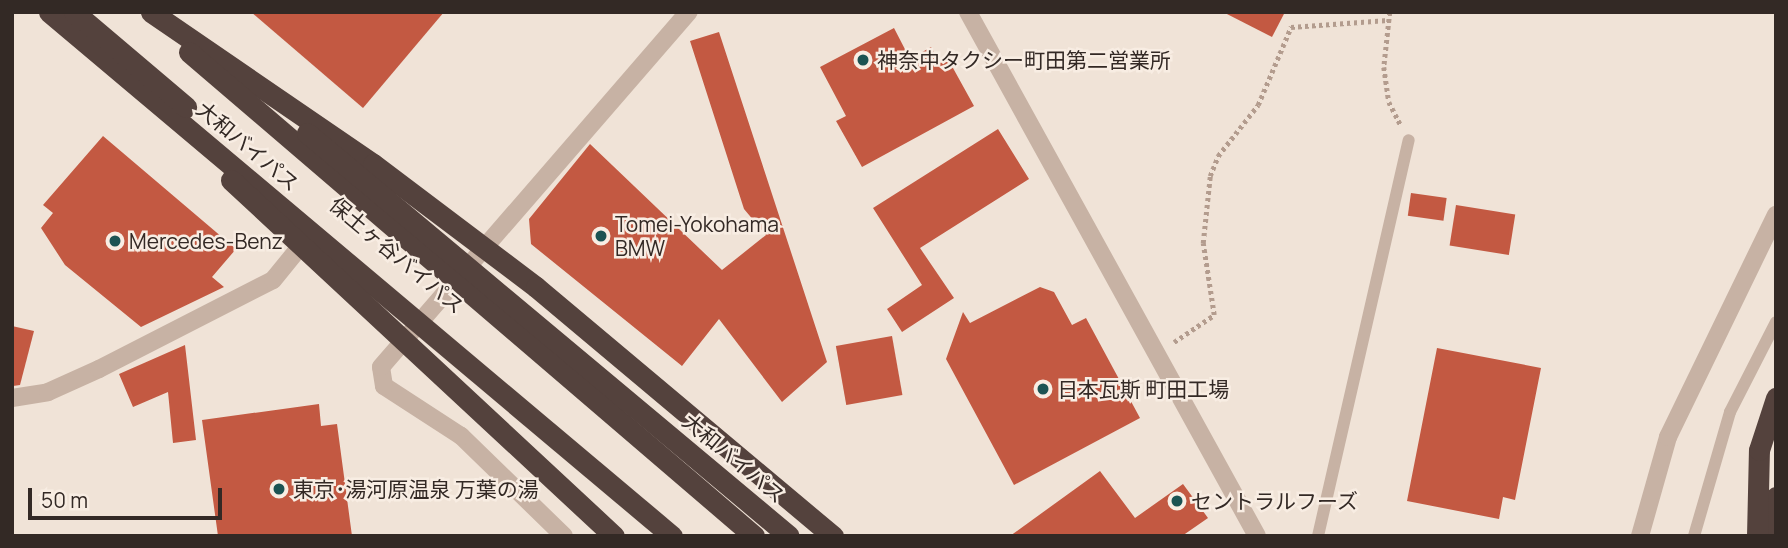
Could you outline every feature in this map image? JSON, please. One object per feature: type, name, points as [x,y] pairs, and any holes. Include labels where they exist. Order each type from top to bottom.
[{"type":"highway","name":"大和バイパス","points":[[49,12],[418,318],[672,536]]},
{"type":"highway","points":[[65,12],[254,202],[614,536]]},
{"type":"highway","name":"保土ヶ谷バイパス","points":[[74,12],[688,536]]},
{"type":"highway","name":"保土ヶ谷バイパス","points":[[142,12],[754,536]]},
{"type":"highway","points":[[151,12],[373,164],[536,287],[833,536]]},
{"type":"highway","name":"大和バイパス","points":[[167,12],[789,536]]},
{"type":"highway","points":[[1757,536],[1759,450],[1776,398]]},
{"type":"highway","points":[[1763,536],[1776,497]]},
{"type":"street","points":[[564,536],[461,436],[384,386],[382,367],[387,354],[418,318],[689,12]]},
{"type":"street","points":[[968,12],[1256,536]]},
{"type":"street","points":[[1640,536],[1668,437],[1776,215]]},
{"type":"street","points":[[12,398],[48,392],[99,369],[273,280],[312,231]]},
{"type":"lane","points":[[1318,536],[1409,140]]},
{"type":"lane","points":[[1694,536],[1730,412],[1776,322]]},
{"type":"path","points":[[1390,12],[1384,67],[1389,102],[1409,140]]},
{"type":"path","points":[[1156,354],[1214,315],[1203,243],[1210,177],[1218,156],[1258,105],[1291,27],[1388,20]]},
{"type":"building","points":[[251,12],[444,12],[363,108]]},
{"type":"building","points":[[1223,12],[1285,12],[1272,37]]},
{"type":"building","points":[[894,28],[910,59],[931,47],[940,63],[948,59],[974,106],[862,167],[836,121],[846,116],[820,67]]},
{"type":"building","points":[[719,32],[827,362],[782,402],[719,319],[682,366],[531,244],[529,219],[590,144],[722,270],[766,235],[744,209],[690,41]]},
{"type":"building","points":[[998,129],[1029,179],[920,248],[954,298],[902,332],[887,309],[922,285],[873,208]]},
{"type":"building","points":[[103,136],[236,249],[212,277],[224,287],[141,327],[65,265],[41,228],[53,213],[43,205]]},
{"type":"building","points":[[1411,193],[1447,198],[1443,221],[1408,216]]},
{"type":"building","points":[[1456,205],[1515,214],[1509,255],[1450,245]]},
{"type":"building","name":"日本瓦斯 町田工場","points":[[1040,287],[1054,292],[1072,325],[1086,318],[1140,418],[1014,485],[946,359],[963,312],[970,323]]},
{"type":"building","points":[[12,326],[34,331],[20,385],[13,386]]},
{"type":"building","points":[[892,336],[902,395],[846,405],[836,346]]},
{"type":"building","points":[[185,345],[196,440],[173,443],[168,392],[133,407],[119,374]]},
{"type":"building","points":[[1437,348],[1541,368],[1515,500],[1503,497],[1499,519],[1407,501]]},
{"type":"building","name":"東京･湯河原温泉 万葉の湯","points":[[319,404],[321,426],[337,424],[352,536],[218,536],[202,420]]},
{"type":"building","points":[[1100,471],[1135,518],[1183,484],[1208,518],[1182,536],[1010,536]]},
{"type":"place","name":"神奈中タクシー町田第二営業所","points":[[863,60]]},
{"type":"place","name":"Tomei-Yokohama BMW","points":[[601,236]]},
{"type":"place","name":"Mercedes-Benz","points":[[115,241]]},
{"type":"place","name":"日本瓦斯 町田工場","points":[[1043,389]]},
{"type":"place","name":"東京･湯河原温泉 万葉の湯","points":[[279,489]]},
{"type":"place","name":"セントラルフーズ","points":[[1177,501]]}]
